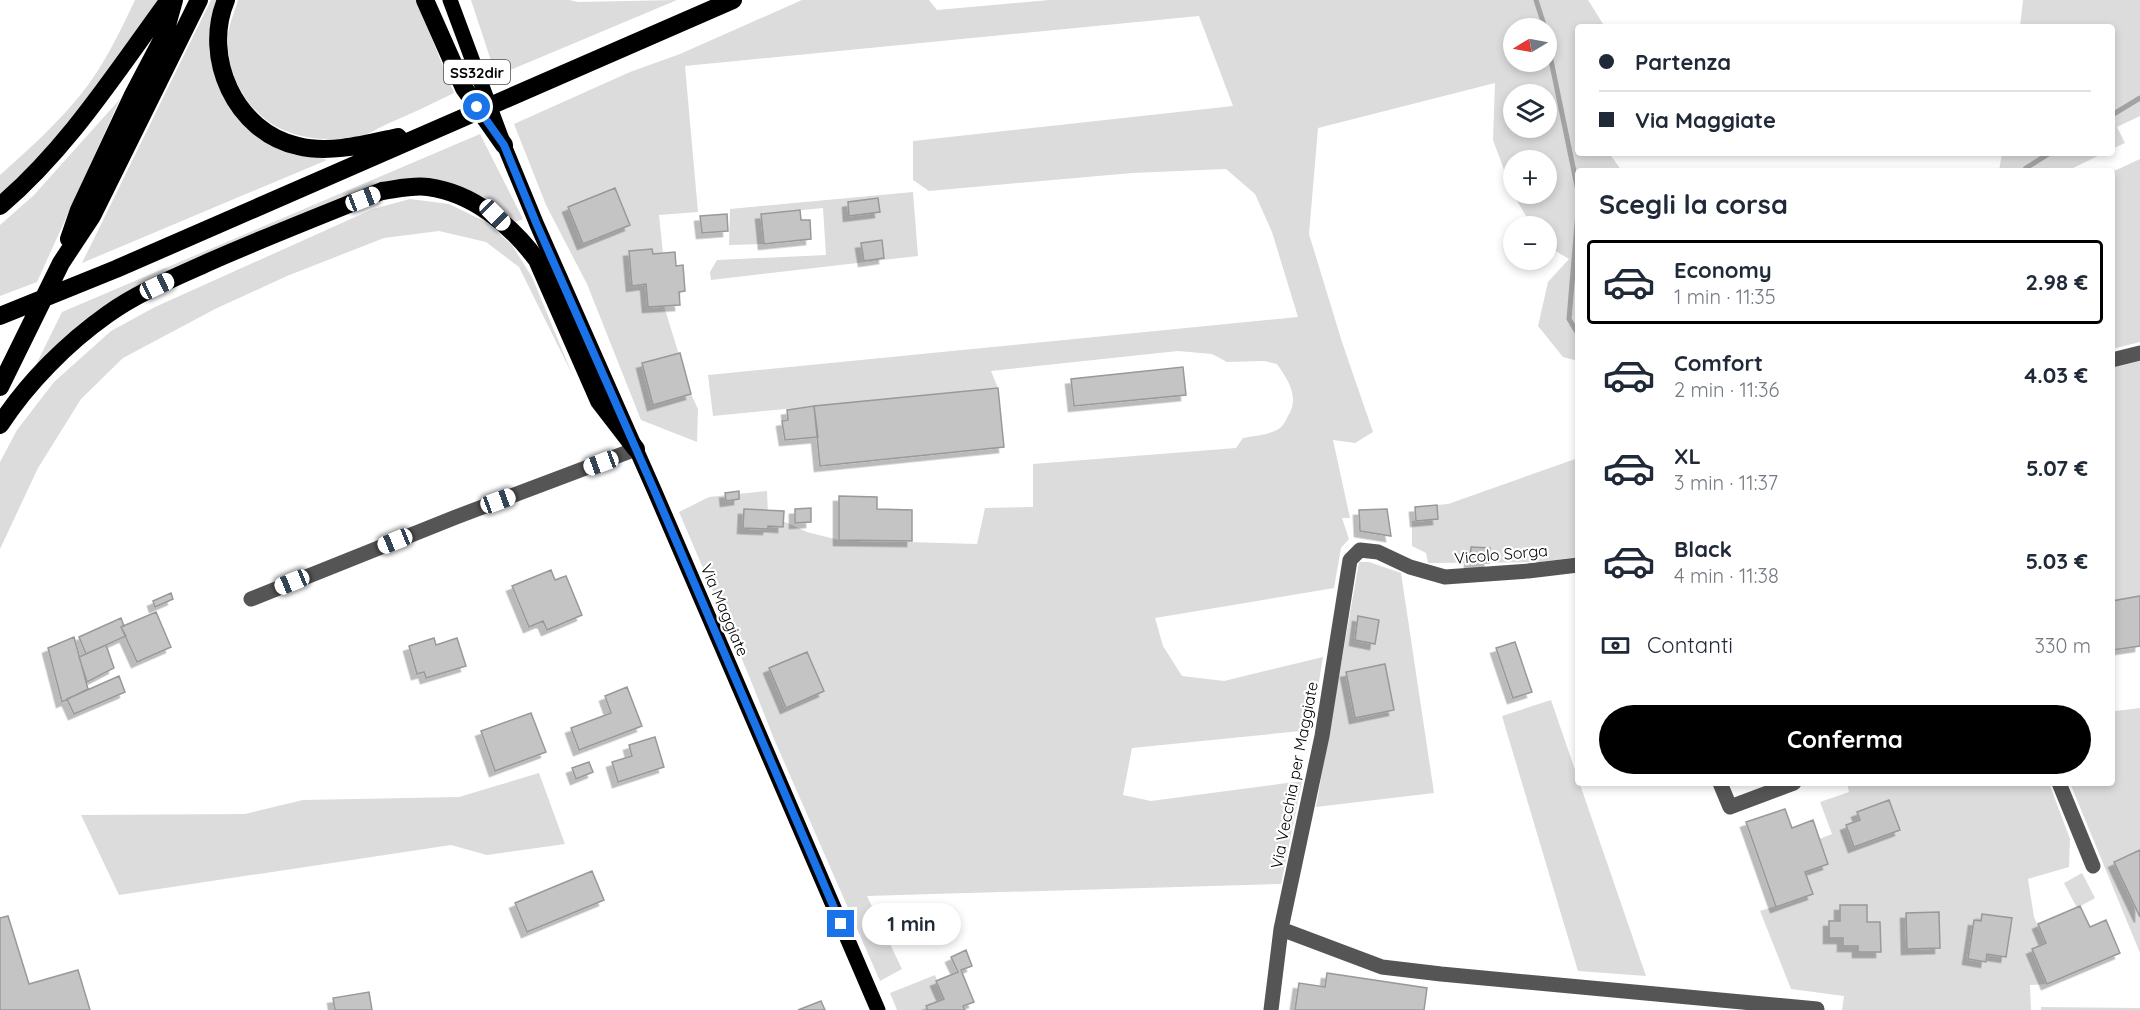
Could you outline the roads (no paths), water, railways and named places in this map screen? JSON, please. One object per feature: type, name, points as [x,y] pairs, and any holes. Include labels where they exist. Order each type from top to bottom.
[{"type":"highway","points":[[0,206],[59,148],[111,83],[172,0]]},
{"type":"highway","points":[[61,263],[79,210],[132,97],[164,36],[172,0]]},
{"type":"highway","points":[[0,387],[61,263],[92,216],[199,0]]},
{"type":"highway","points":[[226,0],[218,29],[221,71],[240,108],[253,122],[274,137],[297,146],[325,150],[432,130]]},
{"type":"highway","points":[[425,0],[464,88],[504,145]]},
{"type":"highway","points":[[0,316],[116,269],[734,0]]},
{"type":"highway","points":[[0,425],[12,406],[49,365],[106,315],[138,295],[268,236],[382,191],[427,187],[461,197],[495,215],[528,248],[537,260],[600,401],[636,449]]},
{"type":"main road","name":"SS32dir","points":[[450,0],[504,145]]},
{"type":"main road","name":"Via Maggiate","points":[[504,145],[878,1010]]},
{"type":"street","points":[[2115,359],[2140,353]]},
{"type":"street","points":[[251,599],[446,521],[636,449]]},
{"type":"street","name":"Vicolo Sorga","points":[[1359,550],[1378,552],[1410,567],[1445,577],[1575,565]]},
{"type":"street","name":"Via Vecchia per Maggiate","points":[[1271,1010],[1281,929],[1322,736],[1350,560],[1359,550]]},
{"type":"street","points":[[1721,786],[1730,807],[1786,786]]},
{"type":"street","points":[[2060,786],[2093,866]]},
{"type":"street","points":[[1281,929],[1382,967],[1817,1009]]},
{"type":"waterway","points":[[1536,0],[1542,18]]},
{"type":"waterway","points":[[1553,72],[1575,176]]},
{"type":"waterway","points":[[2115,113],[2140,98]]},
{"type":"waterway","points":[[2026,168],[2045,156]]},
{"type":"waterway","points":[[1575,248],[1569,319],[1575,329]]}]
